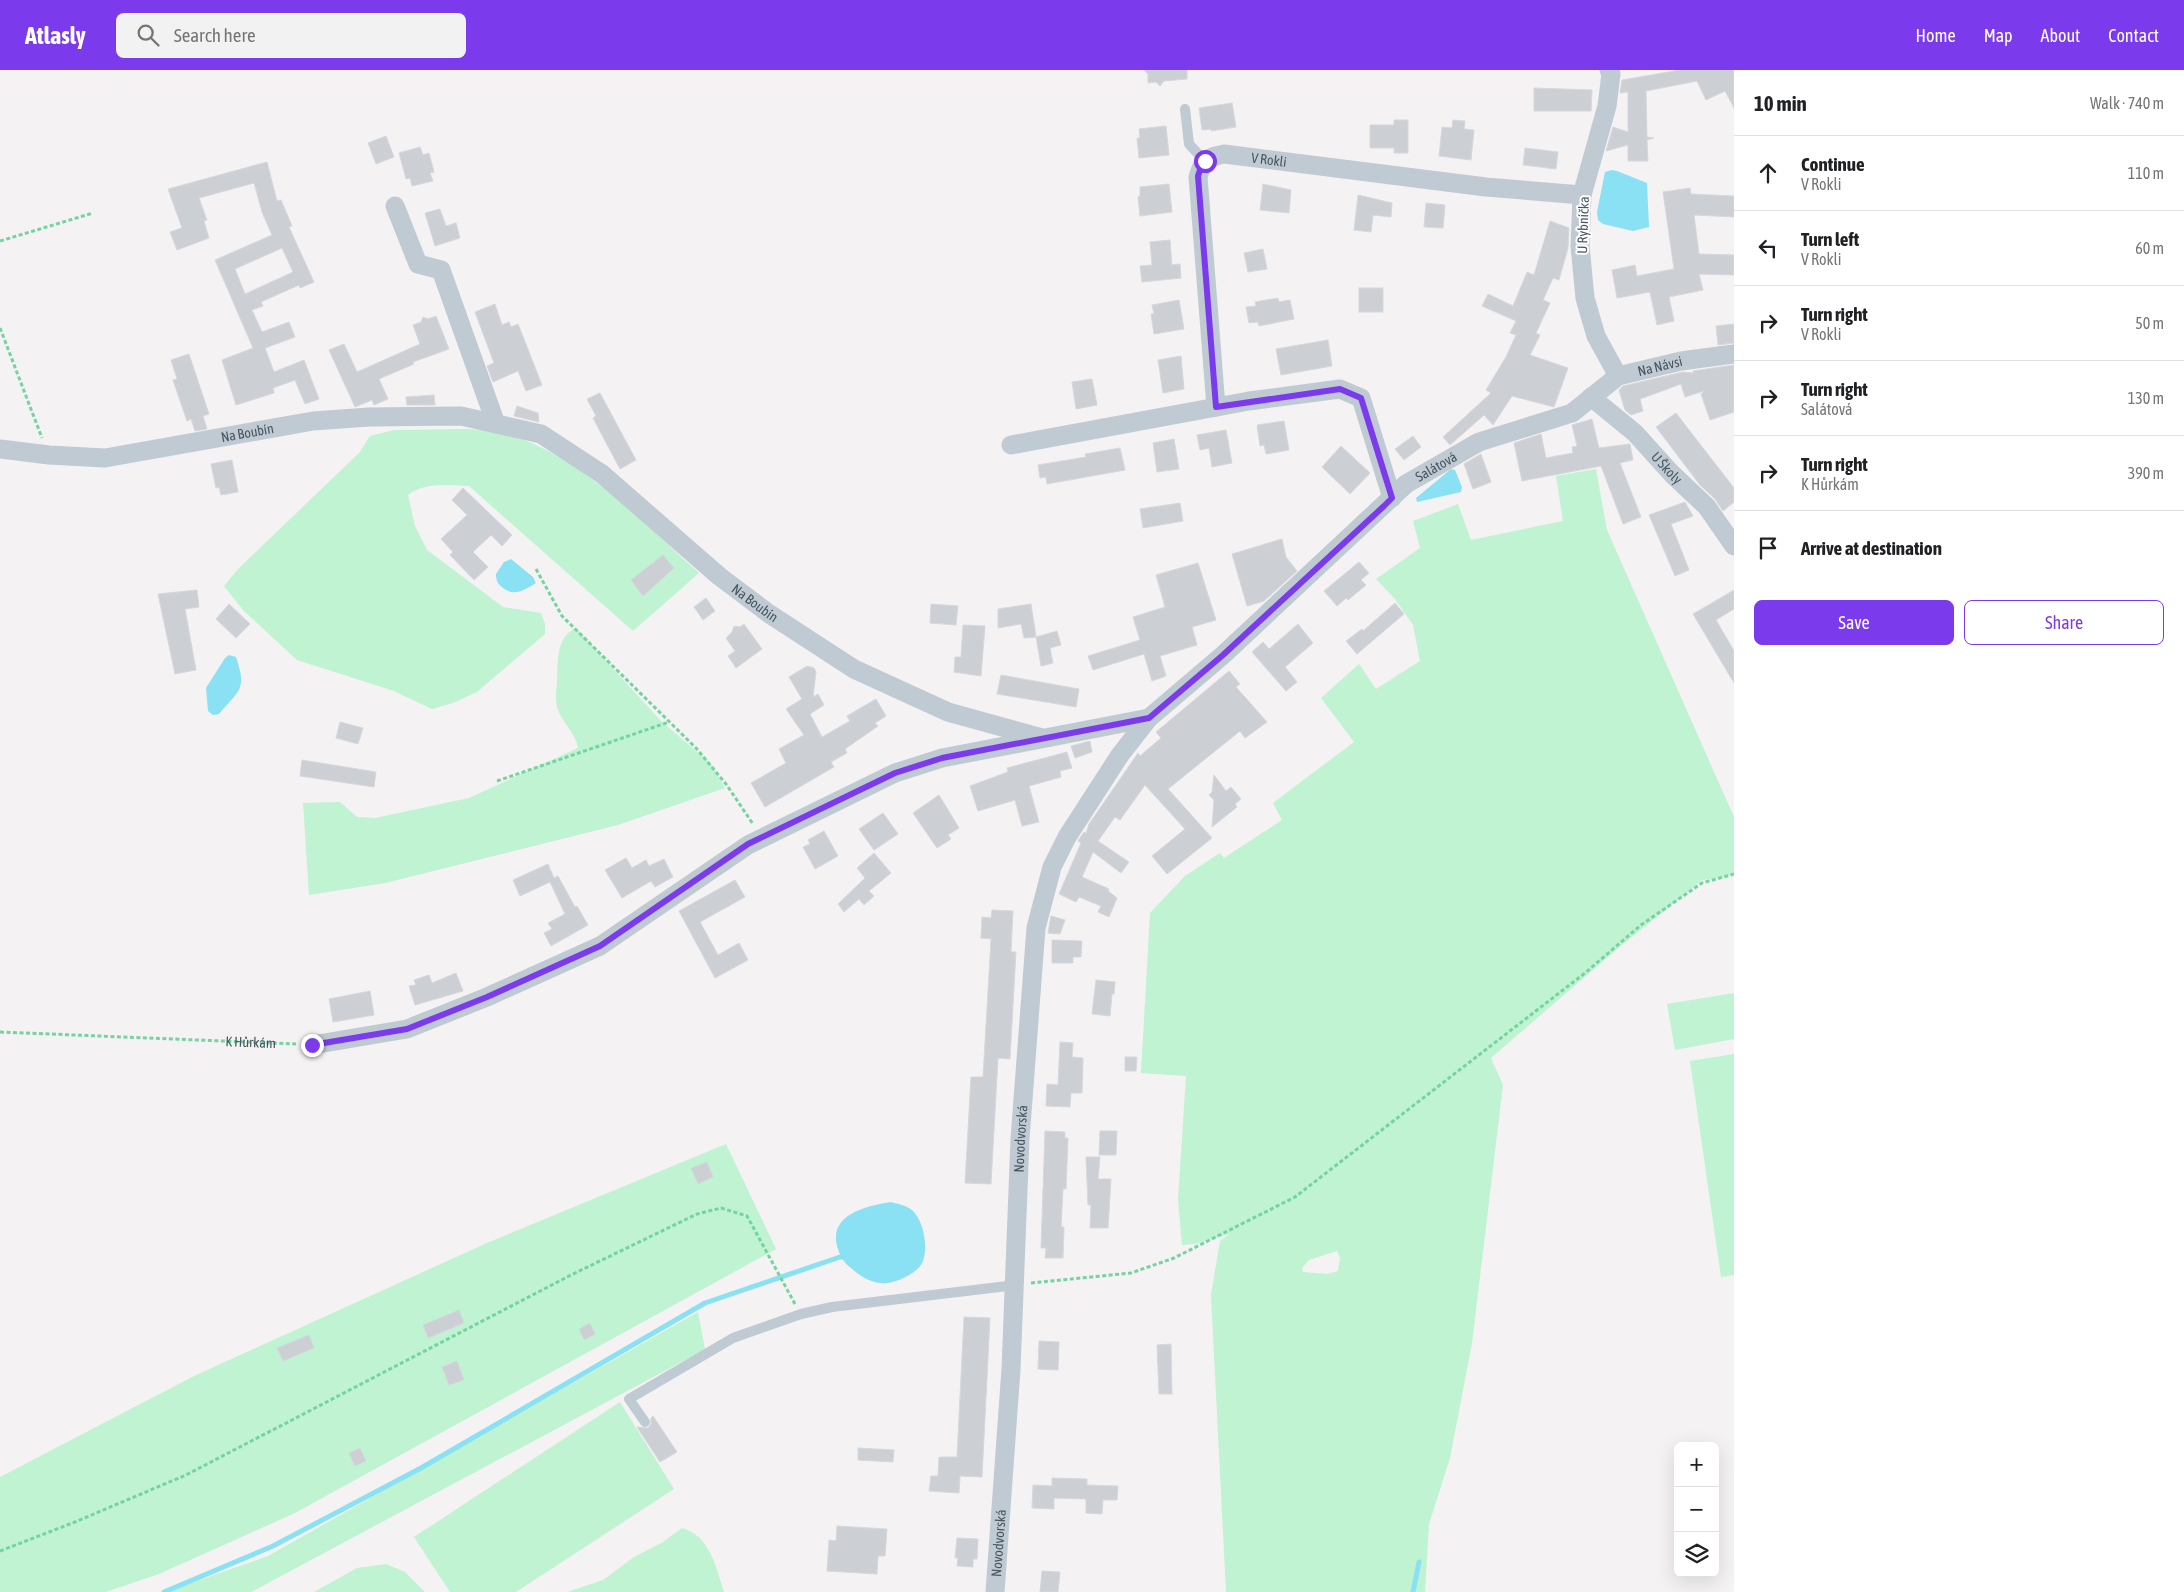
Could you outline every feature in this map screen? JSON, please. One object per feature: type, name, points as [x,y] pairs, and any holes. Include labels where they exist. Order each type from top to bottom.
[{"type":"street","name":"U Rybníčka","points":[[1614,71],[1607,106],[1582,195],[1580,246],[1585,298],[1596,336],[1618,376]]},
{"type":"street","name":"V Rokli","points":[[1205,161],[1224,154],[1486,187],[1582,195]]},
{"type":"street","points":[[1205,161],[1198,176],[1216,407]]},
{"type":"street","points":[[395,206],[418,264],[441,270],[496,424]]},
{"type":"street","name":"Na Návsi","points":[[1592,397],[1618,376],[1681,361],[1734,354]]},
{"type":"street","points":[[1011,445],[1216,407],[1340,389],[1361,398],[1392,498]]},
{"type":"street","name":"Salátová","points":[[1149,718],[1223,655],[1406,484],[1479,442],[1572,413],[1592,397]]},
{"type":"street","name":"U Školy","points":[[1592,397],[1635,433],[1672,474],[1707,507],[1734,546]]},
{"type":"street","name":"Na Boubín","points":[[0,450],[105,458],[313,422],[369,417],[461,416],[541,434],[602,474],[719,576],[768,613],[854,669],[948,712],[1042,738]]},
{"type":"street","points":[[312,1045],[407,1029],[487,997],[600,946],[748,844],[895,773],[942,758],[1149,718]]},
{"type":"street","name":"Novodvorská","points":[[995,1592],[1012,1369],[1020,1139],[1036,928],[1052,867],[1067,837],[1115,763],[1149,718]]},
{"type":"lane","points":[[1185,109],[1189,144],[1205,161]]},
{"type":"lane","points":[[645,1422],[630,1398],[733,1338],[801,1314],[832,1307],[1016,1285]]},
{"type":"path","points":[[0,242],[93,213]]},
{"type":"path","points":[[0,328],[48,455]]},
{"type":"path","points":[[536,569],[562,616],[696,748],[726,784],[762,838]]},
{"type":"path","points":[[497,781],[669,722]]},
{"type":"path","points":[[1016,1285],[1131,1273],[1174,1258],[1296,1197],[1577,979],[1641,925],[1702,883],[1734,874]]},
{"type":"path","name":"K Hůrkám","points":[[0,1032],[312,1045]]},
{"type":"path","points":[[0,1551],[186,1475],[570,1275],[697,1214],[721,1208],[747,1216],[801,1314]]},
{"type":"green space","points":[[469,429],[507,434],[535,444],[561,458],[610,493],[699,573],[633,631],[469,486],[437,485],[414,491],[408,495],[415,526],[427,550],[503,607],[541,613],[545,624],[545,634],[477,692],[453,703],[432,709],[394,691],[297,660],[243,610],[224,586],[238,569],[360,452],[370,436],[394,430]]},
{"type":"green space","points":[[1596,469],[1607,530],[1734,817],[1734,874],[1702,880],[1616,950],[1491,1058],[1503,1085],[1472,1343],[1450,1458],[1429,1524],[1425,1592],[1226,1592],[1211,1295],[1220,1241],[1230,1234],[1195,1244],[1182,1245],[1178,1200],[1186,1076],[1141,1073],[1150,913],[1185,876],[1220,853],[1224,858],[1282,820],[1273,803],[1354,742],[1321,698],[1359,664],[1376,689],[1420,661],[1413,625],[1395,599],[1376,579],[1420,548],[1413,521],[1458,504],[1471,540],[1563,521],[1556,476]],"holes":[[[1337,1251],[1340,1258],[1338,1271],[1327,1274],[1303,1272],[1302,1268],[1309,1260]]]},
{"type":"green space","points":[[576,628],[660,720],[711,764],[725,788],[618,825],[385,883],[309,895],[303,803],[340,802],[357,817],[375,818],[469,798],[578,748],[575,738],[556,704],[558,660],[561,644],[569,632]]},
{"type":"green space","points":[[1734,993],[1734,1039],[1675,1050],[1667,1004]]},
{"type":"green space","points":[[1734,1054],[1734,1275],[1721,1277],[1690,1061]]},
{"type":"green space","points":[[726,1144],[776,1249],[293,1514],[159,1574],[106,1592],[0,1592],[0,1477],[194,1376],[487,1243]]},
{"type":"green space","points":[[698,1312],[705,1349],[702,1351],[251,1592],[165,1592],[268,1556]]},
{"type":"green space","points":[[620,1402],[674,1489],[516,1592],[450,1592],[414,1537]]},
{"type":"green space","points":[[682,1528],[692,1532],[705,1545],[715,1563],[724,1592],[567,1592],[603,1580],[634,1557],[663,1542]]},
{"type":"green space","points":[[386,1564],[405,1572],[425,1592],[314,1592],[357,1568]]},
{"type":"water","points":[[1612,170],[1647,183],[1649,227],[1633,231],[1603,224],[1598,220],[1597,212],[1605,172]]},
{"type":"water","points":[[1451,469],[1455,470],[1462,487],[1461,492],[1417,502],[1416,498]]},
{"type":"water","points":[[511,559],[533,577],[536,583],[516,592],[507,591],[501,587],[496,574],[504,562]]},
{"type":"water","points":[[229,655],[236,657],[241,676],[240,688],[219,714],[213,715],[208,711],[206,688],[225,658]]},
{"type":"water","points":[[891,1202],[912,1210],[919,1220],[925,1241],[923,1261],[911,1274],[899,1280],[886,1283],[877,1282],[861,1276],[846,1263],[838,1250],[836,1235],[844,1219],[852,1214],[861,1209]]},
{"type":"building","points":[[1144,70],[1187,70],[1187,79],[1164,81],[1160,86],[1156,82],[1148,83],[1148,74]]},
{"type":"building","points":[[1680,70],[1734,70],[1734,108],[1725,91],[1706,100],[1697,81],[1646,91],[1647,137],[1654,138],[1647,140],[1648,161],[1628,161],[1628,145],[1606,151],[1613,127],[1628,132],[1628,92],[1620,93],[1622,80]]},
{"type":"building","points":[[1534,88],[1592,90],[1591,111],[1534,111]]},
{"type":"building","points":[[1232,103],[1236,127],[1211,131],[1211,129],[1202,130],[1199,108]]},
{"type":"building","points":[[1394,120],[1408,120],[1408,153],[1394,153],[1394,148],[1370,148],[1370,125],[1394,125]]},
{"type":"building","points":[[1453,120],[1465,121],[1464,129],[1474,130],[1471,160],[1439,156],[1442,127],[1452,128]]},
{"type":"building","points":[[1166,126],[1169,155],[1139,158],[1137,138],[1140,138],[1139,129]]},
{"type":"building","points":[[386,136],[394,157],[376,164],[368,143]]},
{"type":"building","points":[[420,147],[423,155],[429,153],[434,172],[430,173],[433,181],[412,186],[410,178],[406,179],[399,153]]},
{"type":"building","points":[[1525,148],[1558,152],[1556,169],[1523,165]]},
{"type":"building","points":[[267,162],[277,201],[281,200],[292,226],[289,227],[314,282],[300,288],[299,285],[261,302],[263,306],[252,310],[262,332],[289,322],[295,337],[265,348],[274,372],[304,360],[319,399],[305,404],[295,380],[273,388],[274,393],[236,405],[222,360],[253,348],[215,260],[272,235],[262,212],[254,183],[199,198],[207,220],[204,221],[209,238],[177,250],[170,232],[182,228],[168,189]],"holes":[[[282,248],[293,272],[245,294],[235,269]]]},
{"type":"building","points":[[1169,184],[1172,212],[1140,216],[1138,197],[1140,196],[1140,187]]},
{"type":"building","points":[[1263,184],[1291,190],[1289,213],[1260,210]]},
{"type":"building","points":[[1690,188],[1691,194],[1734,196],[1734,217],[1694,215],[1699,254],[1734,255],[1734,275],[1699,274],[1703,290],[1669,297],[1674,321],[1657,325],[1650,292],[1617,298],[1612,270],[1635,265],[1637,276],[1674,269],[1663,192]]},
{"type":"building","points":[[1358,195],[1392,203],[1391,217],[1373,215],[1371,232],[1354,230]]},
{"type":"building","points":[[1426,203],[1445,205],[1443,228],[1424,227]]},
{"type":"building","points":[[440,209],[446,226],[456,223],[460,238],[435,246],[425,213]]},
{"type":"building","points":[[1550,221],[1569,228],[1568,248],[1559,280],[1553,278],[1543,300],[1550,303],[1536,333],[1540,335],[1530,355],[1568,368],[1554,407],[1512,396],[1493,425],[1484,415],[1450,445],[1443,437],[1491,393],[1486,390],[1506,357],[1516,335],[1510,333],[1516,321],[1482,306],[1488,294],[1513,306],[1527,272],[1534,275]]},
{"type":"building","points":[[1170,240],[1172,265],[1180,264],[1181,278],[1142,282],[1140,266],[1152,265],[1150,242]]},
{"type":"building","points":[[1263,249],[1267,269],[1248,272],[1244,253]]},
{"type":"building","points":[[1359,288],[1383,288],[1383,312],[1359,312]]},
{"type":"building","points":[[1278,298],[1279,302],[1290,300],[1294,319],[1259,326],[1258,322],[1249,323],[1246,307],[1256,306],[1255,302]]},
{"type":"building","points":[[1179,300],[1184,329],[1154,334],[1151,314],[1154,314],[1152,305]]},
{"type":"building","points":[[495,304],[502,325],[509,322],[511,327],[518,324],[542,385],[526,391],[518,371],[493,382],[487,366],[494,363],[475,312]]},
{"type":"building","points":[[436,316],[449,349],[413,362],[414,364],[379,379],[388,399],[374,405],[372,400],[355,407],[329,350],[344,344],[357,372],[420,344],[413,325],[421,322],[423,317],[428,319]]},
{"type":"building","points":[[1734,324],[1734,343],[1718,345],[1716,326]]},
{"type":"building","points":[[1328,340],[1332,366],[1281,375],[1276,349]]},
{"type":"building","points":[[189,354],[209,414],[203,416],[207,429],[195,431],[191,419],[187,421],[173,380],[177,379],[171,360]]},
{"type":"building","points":[[1181,356],[1184,389],[1163,393],[1158,360]]},
{"type":"building","points":[[1734,365],[1734,412],[1710,420],[1701,394],[1704,391],[1685,397],[1681,384],[1640,399],[1643,411],[1631,415],[1625,410],[1619,390],[1623,386],[1683,372],[1693,373],[1693,371]]},
{"type":"building","points":[[1092,379],[1097,405],[1076,409],[1072,382]]},
{"type":"building","points":[[600,393],[636,460],[620,469],[593,418],[596,416],[587,399]]},
{"type":"building","points":[[434,395],[435,405],[407,405],[406,397]]},
{"type":"building","points":[[517,406],[538,413],[539,422],[514,416]]},
{"type":"building","points":[[1676,413],[1734,488],[1734,502],[1723,511],[1715,499],[1700,485],[1656,427]]},
{"type":"building","points":[[1592,419],[1599,448],[1630,444],[1633,460],[1620,463],[1641,517],[1623,524],[1601,466],[1522,481],[1514,443],[1541,434],[1546,458],[1573,453],[1572,447],[1577,446],[1572,425]]},
{"type":"building","points":[[1284,421],[1289,450],[1266,454],[1264,445],[1260,446],[1257,425]]},
{"type":"building","points":[[1226,430],[1232,463],[1212,467],[1209,448],[1200,450],[1197,435]]},
{"type":"building","points":[[1413,436],[1421,447],[1404,460],[1395,449]]},
{"type":"building","points":[[1174,439],[1179,469],[1157,472],[1153,443]]},
{"type":"building","points":[[1341,446],[1370,473],[1350,494],[1322,467]]},
{"type":"building","points":[[1120,448],[1125,470],[1047,484],[1046,477],[1040,478],[1038,465],[1086,457],[1085,454]]},
{"type":"building","points":[[1481,454],[1491,482],[1473,489],[1464,464]]},
{"type":"building","points":[[232,460],[238,492],[221,495],[219,487],[216,488],[211,464]]},
{"type":"building","points":[[463,488],[512,535],[502,546],[491,535],[473,552],[488,567],[474,580],[450,555],[453,552],[441,539],[467,515],[452,500]]},
{"type":"building","points":[[1685,502],[1693,516],[1671,524],[1689,570],[1675,576],[1649,515]]},
{"type":"building","points":[[1180,503],[1183,521],[1143,528],[1140,509]]},
{"type":"building","points":[[1282,539],[1286,557],[1297,571],[1264,601],[1247,606],[1232,554]]},
{"type":"building","points":[[663,555],[674,568],[643,596],[631,580]]},
{"type":"building","points":[[1359,562],[1369,573],[1361,580],[1366,585],[1348,600],[1346,598],[1337,606],[1324,591]]},
{"type":"building","points":[[1198,563],[1216,620],[1192,627],[1197,645],[1160,656],[1166,676],[1152,681],[1144,654],[1093,670],[1088,656],[1140,640],[1133,617],[1165,607],[1156,575]]},
{"type":"building","points":[[197,590],[199,607],[185,609],[196,670],[175,674],[158,594]]},
{"type":"building","points":[[1734,590],[1734,609],[1716,620],[1734,651],[1734,683],[1693,614]]},
{"type":"building","points":[[706,598],[715,611],[703,620],[694,607]]},
{"type":"building","points":[[1395,603],[1404,614],[1357,654],[1346,641],[1362,629],[1363,631]]},
{"type":"building","points":[[229,604],[250,624],[236,638],[216,619]]},
{"type":"building","points":[[931,604],[958,606],[956,625],[930,623]]},
{"type":"building","points":[[1031,604],[1036,637],[1024,638],[1021,624],[998,628],[998,609]]},
{"type":"building","points":[[744,624],[762,649],[736,668],[728,656],[735,651],[726,638],[732,632],[734,626],[740,627]]},
{"type":"building","points":[[1298,624],[1313,643],[1285,667],[1297,682],[1286,691],[1252,652],[1263,642],[1269,649]]},
{"type":"building","points":[[963,625],[985,626],[981,676],[954,672],[955,657],[961,657]]},
{"type":"building","points":[[1057,631],[1061,645],[1050,648],[1053,663],[1041,666],[1036,637]]},
{"type":"building","points":[[807,666],[814,668],[816,672],[813,697],[818,694],[824,705],[810,714],[822,737],[850,721],[847,716],[876,699],[886,716],[875,723],[878,726],[845,749],[847,753],[831,762],[834,767],[765,807],[751,783],[786,763],[779,749],[804,735],[786,709],[802,699],[789,677]]},
{"type":"building","points":[[1229,671],[1240,684],[1236,687],[1267,722],[1245,738],[1240,731],[1168,789],[1212,838],[1167,874],[1152,856],[1185,829],[1145,785],[1120,820],[1115,817],[1098,841],[1129,862],[1121,873],[1093,852],[1082,877],[1109,889],[1108,891],[1117,898],[1109,917],[1098,912],[1101,906],[1079,897],[1076,902],[1059,894],[1081,843],[1078,841],[1084,832],[1086,833],[1089,824],[1138,753],[1140,756],[1161,738],[1156,732]]},
{"type":"building","points":[[1001,675],[1079,689],[1076,707],[997,694]]},
{"type":"building","points":[[340,722],[363,728],[358,744],[336,738]]},
{"type":"building","points":[[1090,741],[1092,752],[1075,758],[1071,746]]},
{"type":"building","points":[[1067,752],[1072,768],[1060,771],[1061,777],[1029,786],[1039,822],[1022,826],[1015,800],[978,811],[970,786],[1008,772],[1007,768]]},
{"type":"building","points":[[302,760],[376,772],[374,787],[300,776]]},
{"type":"building","points":[[1214,775],[1226,791],[1231,787],[1241,799],[1235,804],[1237,807],[1212,827],[1214,800],[1209,795],[1212,792]]},
{"type":"building","points":[[939,795],[959,828],[948,835],[951,839],[937,848],[913,813]]},
{"type":"building","points":[[883,813],[898,834],[874,850],[859,829]]},
{"type":"building","points":[[824,831],[838,856],[815,869],[803,847],[810,844],[808,840]]},
{"type":"building","points":[[874,853],[891,873],[869,891],[874,896],[864,905],[859,899],[844,912],[838,904],[865,878],[857,868]]},
{"type":"building","points":[[626,858],[632,868],[646,860],[649,866],[664,859],[673,877],[655,887],[651,881],[622,898],[605,870]]},
{"type":"building","points":[[548,864],[554,878],[558,876],[575,907],[577,906],[588,925],[551,946],[544,933],[552,929],[548,923],[565,914],[550,882],[520,896],[513,880]]},
{"type":"building","points":[[735,880],[745,897],[700,922],[718,955],[739,943],[748,960],[715,978],[679,911]]},
{"type":"building","points":[[992,910],[1013,911],[1011,952],[1016,952],[1010,1059],[998,1058],[991,1184],[965,1183],[971,1077],[983,1077],[991,939],[981,938],[982,917],[991,918]]},
{"type":"building","points":[[1051,916],[1065,920],[1060,934],[1048,933]]},
{"type":"building","points":[[1052,940],[1082,941],[1081,957],[1073,957],[1073,963],[1052,963]]},
{"type":"building","points":[[456,973],[463,991],[415,1005],[409,986],[416,985],[414,980],[429,975],[432,983]]},
{"type":"building","points":[[1096,980],[1115,982],[1110,1016],[1092,1014]]},
{"type":"building","points":[[370,991],[374,1015],[333,1022],[329,999]]},
{"type":"building","points":[[1060,1042],[1073,1043],[1072,1057],[1083,1058],[1082,1093],[1071,1093],[1070,1107],[1046,1106],[1047,1084],[1058,1085]]},
{"type":"building","points":[[1125,1057],[1137,1057],[1136,1071],[1125,1071]]},
{"type":"building","points":[[1045,1131],[1065,1132],[1065,1138],[1068,1138],[1066,1189],[1063,1189],[1061,1227],[1064,1227],[1063,1258],[1045,1258],[1046,1248],[1041,1248]]},
{"type":"building","points":[[1100,1131],[1117,1131],[1116,1155],[1099,1155]]},
{"type":"building","points":[[1086,1157],[1100,1157],[1098,1179],[1111,1179],[1108,1228],[1090,1228],[1091,1205],[1088,1205]]},
{"type":"building","points":[[707,1162],[713,1177],[698,1184],[691,1168]]},
{"type":"building","points":[[459,1310],[464,1323],[428,1338],[423,1325]]},
{"type":"building","points":[[964,1317],[990,1318],[982,1477],[960,1476],[959,1493],[929,1491],[931,1476],[938,1476],[939,1457],[957,1457]]},
{"type":"building","points":[[590,1323],[595,1334],[584,1340],[579,1329]]},
{"type":"building","points":[[309,1335],[314,1348],[283,1361],[277,1348]]},
{"type":"building","points":[[1039,1341],[1059,1342],[1058,1370],[1038,1369]]},
{"type":"building","points":[[1171,1344],[1172,1394],[1159,1394],[1157,1345]]},
{"type":"building","points":[[457,1361],[464,1380],[449,1385],[442,1367]]},
{"type":"building","points":[[653,1416],[677,1452],[660,1462],[637,1427],[648,1428]]},
{"type":"building","points":[[360,1448],[366,1461],[355,1466],[349,1453]]},
{"type":"building","points":[[858,1448],[894,1450],[893,1462],[858,1460]]},
{"type":"building","points":[[1052,1478],[1087,1479],[1087,1485],[1118,1486],[1117,1500],[1103,1500],[1102,1514],[1086,1513],[1086,1499],[1054,1498],[1054,1509],[1032,1508],[1033,1485],[1052,1486]]},
{"type":"building","points":[[837,1526],[887,1529],[885,1556],[878,1556],[877,1574],[827,1571],[829,1540],[836,1541]]},
{"type":"building","points":[[957,1538],[978,1539],[977,1559],[973,1559],[973,1567],[957,1566],[958,1558],[955,1558]]},
{"type":"building","points":[[1042,1571],[1060,1572],[1058,1592],[1040,1592]]},
{"type":"waterway","points":[[164,1592],[273,1546],[421,1468],[705,1303],[840,1257],[846,1257]]},
{"type":"waterway","points":[[1413,1592],[1419,1562]]},
{"type":"route","points":[[312,1045],[407,1029],[487,997],[600,946],[748,844],[895,773],[942,758],[1149,718],[1223,655],[1384,506],[1392,498],[1361,398],[1340,389],[1216,407],[1198,176],[1205,161]]}]
